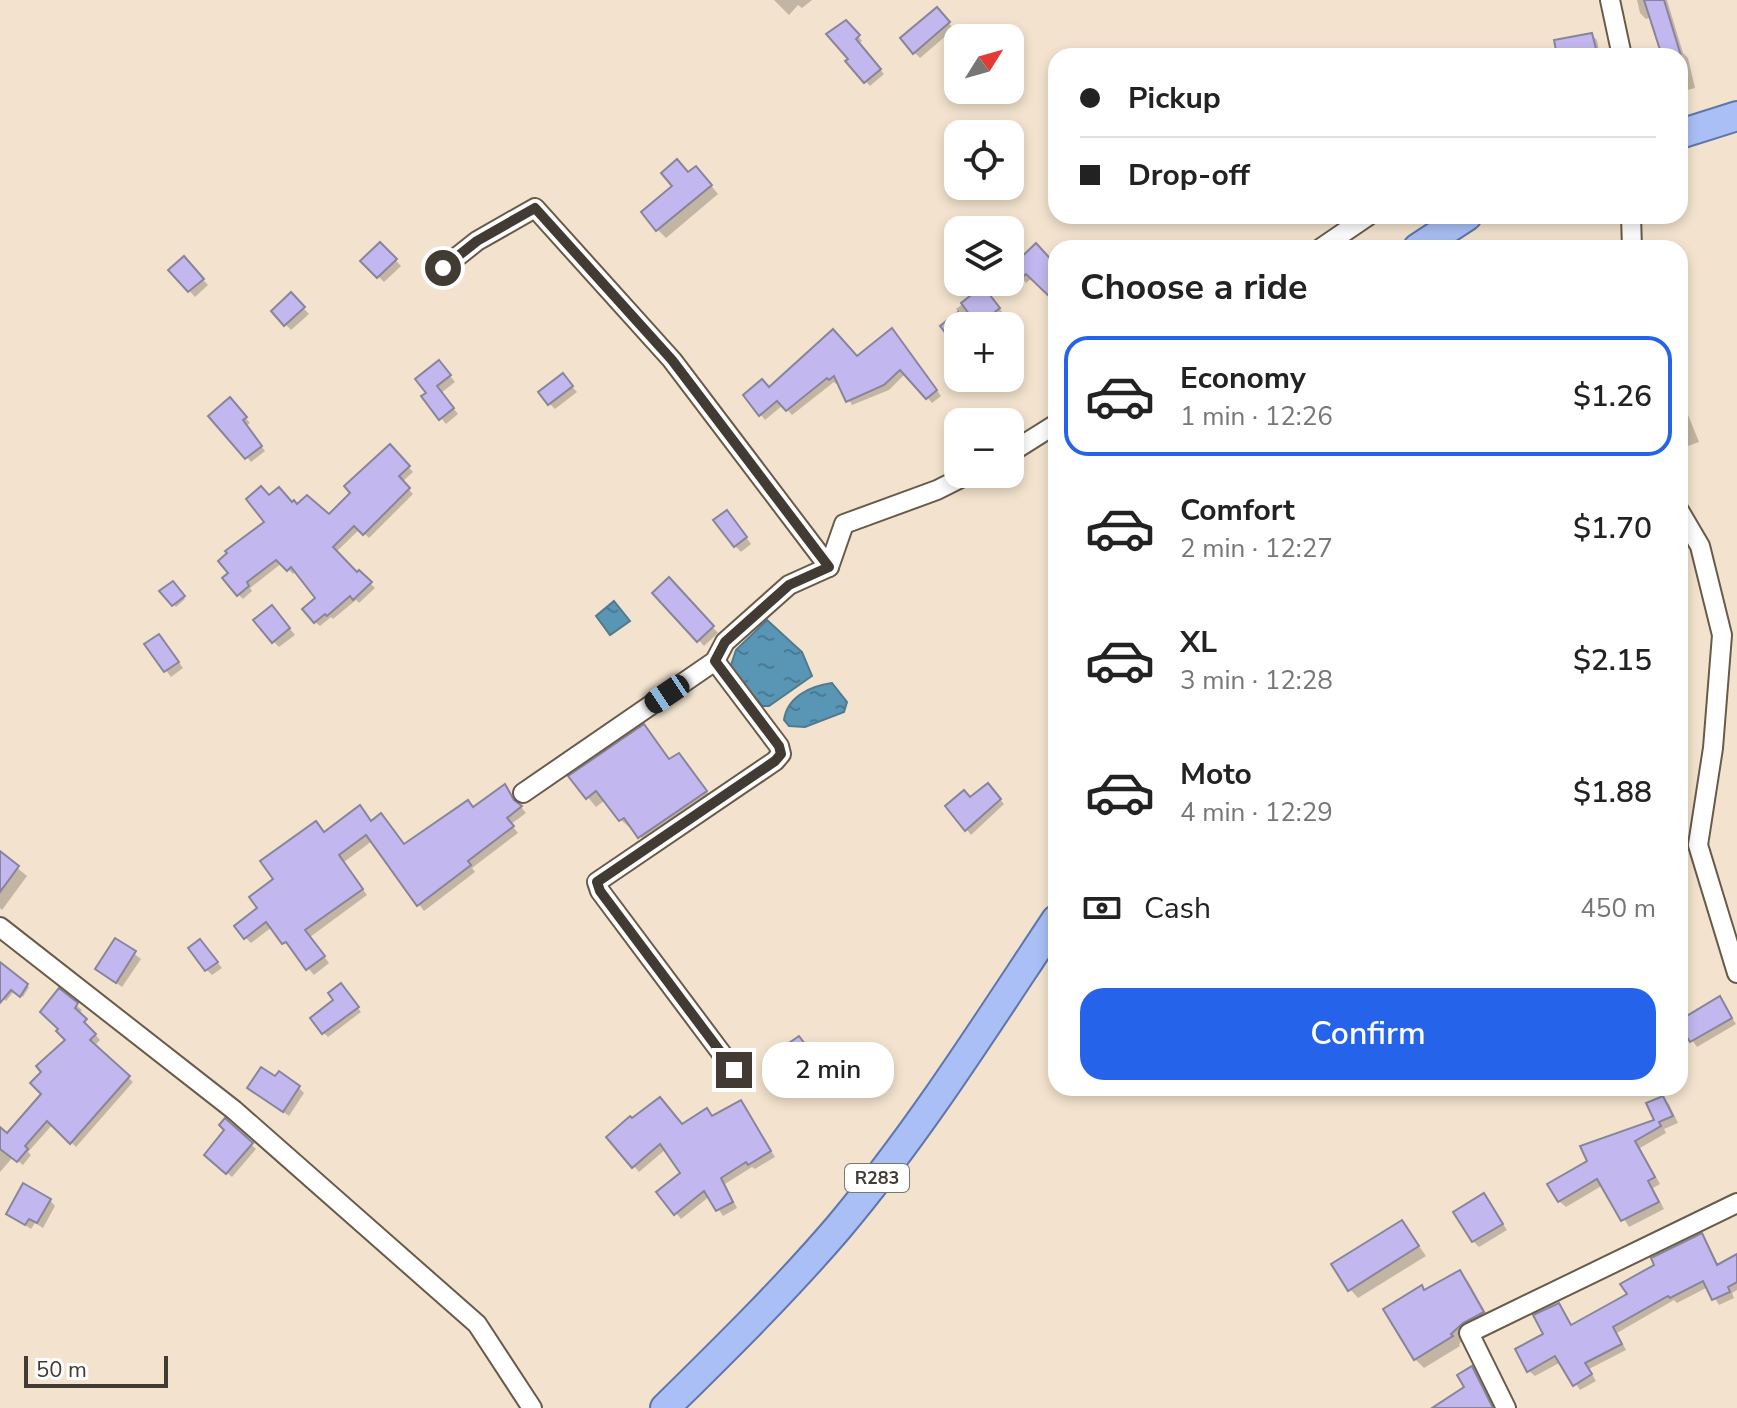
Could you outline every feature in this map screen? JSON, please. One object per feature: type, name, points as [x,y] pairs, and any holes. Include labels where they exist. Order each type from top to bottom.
[{"type":"main road","points":[[1688,131],[1737,116]]},
{"type":"main road","points":[[1430,240],[1455,224]]},
{"type":"main road","name":"R283","points":[[665,1408],[837,1229],[924,1118],[1048,932]]},
{"type":"street","points":[[1610,0],[1620,48]]},
{"type":"street","points":[[443,268],[477,241],[535,208],[672,360],[829,567]]},
{"type":"street","points":[[1333,240],[1356,224]]},
{"type":"street","points":[[1024,444],[1048,429]]},
{"type":"street","points":[[523,793],[715,661],[725,642],[789,585],[829,567],[844,524],[944,486]]},
{"type":"street","points":[[1688,526],[1700,546],[1722,635],[1713,748],[1698,845],[1737,973]]},
{"type":"street","points":[[715,661],[779,746],[781,754],[597,882],[600,891],[734,1070]]},
{"type":"street","points":[[0,927],[234,1110],[477,1324],[532,1408]]},
{"type":"street","points":[[1506,1408],[1469,1333],[1737,1203]]},
{"type":"water","points":[[614,601],[630,621],[610,635],[596,616]]},
{"type":"water","points":[[767,620],[802,652],[812,676],[769,706],[762,706],[730,668],[736,650]]},
{"type":"water","points":[[832,683],[847,702],[844,712],[805,727],[789,726],[784,720],[795,699],[808,690]]},
{"type":"building","points":[[1644,0],[1664,0],[1679,48],[1659,48]]},
{"type":"building","points":[[937,7],[950,22],[944,24],[913,54],[900,38]]},
{"type":"building","points":[[846,20],[860,35],[856,39],[881,69],[864,83],[826,34]]},
{"type":"building","points":[[1592,33],[1596,48],[1556,48],[1554,40]]},
{"type":"building","points":[[677,159],[688,172],[696,166],[712,185],[656,231],[641,212],[672,186],[661,173]]},
{"type":"building","points":[[380,242],[397,259],[377,278],[360,261]]},
{"type":"building","points":[[1036,243],[1048,256],[1048,295],[1026,274],[1024,276],[1024,255]]},
{"type":"building","points":[[184,256],[204,279],[188,292],[168,270]]},
{"type":"building","points":[[291,292],[305,307],[284,326],[271,311]]},
{"type":"building","points":[[970,296],[991,296],[1000,308],[995,312],[968,312],[961,303]]},
{"type":"building","points":[[892,328],[937,390],[926,399],[900,370],[884,385],[846,402],[834,376],[829,380],[827,378],[786,411],[777,401],[759,416],[743,395],[762,379],[769,387],[833,329],[857,356]]},
{"type":"building","points":[[439,360],[451,375],[437,386],[454,408],[439,420],[421,396],[426,393],[415,379]]},
{"type":"building","points":[[563,373],[573,386],[548,405],[538,392]]},
{"type":"building","points":[[230,397],[247,417],[243,420],[262,446],[245,459],[208,416]]},
{"type":"building","points":[[390,444],[410,466],[399,476],[410,488],[363,535],[354,526],[333,547],[357,572],[359,570],[372,582],[353,600],[350,596],[314,623],[302,609],[315,598],[291,567],[287,571],[276,560],[247,582],[249,586],[237,596],[222,578],[228,573],[218,561],[227,553],[225,551],[264,522],[246,499],[261,486],[269,495],[279,487],[292,502],[294,500],[297,504],[307,495],[329,514],[350,493],[344,486]]},
{"type":"building","points":[[727,510],[747,537],[734,547],[713,520]]},
{"type":"building","points":[[669,577],[714,626],[697,642],[652,593]]},
{"type":"building","points":[[173,581],[185,596],[172,606],[159,591]]},
{"type":"building","points":[[272,605],[290,628],[272,643],[253,620]]},
{"type":"building","points":[[159,634],[179,662],[164,672],[144,644]]},
{"type":"building","points":[[644,724],[669,759],[679,753],[707,791],[638,838],[624,818],[619,821],[596,791],[586,799],[568,776]]},
{"type":"building","points":[[988,783],[1001,799],[965,831],[945,806],[964,790],[970,797]]},
{"type":"building","points":[[505,784],[514,800],[522,806],[507,818],[514,826],[468,861],[471,865],[417,906],[366,835],[339,855],[363,889],[305,930],[325,956],[306,970],[286,942],[282,944],[266,922],[244,939],[234,926],[257,908],[249,897],[273,879],[260,861],[316,821],[324,832],[360,805],[371,821],[381,813],[404,844],[468,800],[473,807]]},
{"type":"building","points":[[0,851],[19,866],[0,892]]},
{"type":"building","points":[[115,938],[136,951],[116,983],[95,969]]},
{"type":"building","points":[[200,939],[218,962],[205,971],[188,948]]},
{"type":"building","points":[[0,962],[28,984],[20,997],[11,990],[0,1003]]},
{"type":"building","points":[[341,983],[359,1007],[322,1034],[310,1018],[333,1000],[328,993]]},
{"type":"building","points":[[59,988],[78,1003],[75,1008],[87,1019],[84,1022],[96,1034],[90,1040],[130,1076],[70,1144],[47,1121],[25,1146],[28,1149],[17,1162],[0,1149],[0,1127],[7,1133],[41,1094],[30,1083],[41,1072],[36,1066],[65,1040],[40,1012]]},
{"type":"building","points":[[1720,996],[1732,1018],[1690,1042],[1688,1015]]},
{"type":"building","points":[[799,1036],[815,1057],[803,1066],[786,1045]]},
{"type":"building","points":[[261,1067],[275,1076],[279,1071],[300,1086],[283,1112],[247,1088]]},
{"type":"building","points":[[1663,1096],[1673,1116],[1659,1122],[1661,1126],[1635,1141],[1655,1177],[1648,1181],[1659,1202],[1621,1221],[1597,1179],[1558,1202],[1547,1184],[1587,1161],[1580,1146],[1654,1120],[1646,1103]]},
{"type":"building","points":[[660,1097],[682,1124],[707,1108],[712,1116],[741,1100],[771,1151],[721,1178],[733,1202],[716,1211],[704,1191],[674,1215],[656,1192],[680,1173],[660,1144],[632,1168],[606,1137],[630,1116],[632,1118]]},
{"type":"building","points":[[225,1118],[253,1143],[226,1174],[204,1155],[224,1130],[219,1125]]},
{"type":"building","points":[[23,1183],[51,1199],[37,1223],[29,1219],[25,1225],[6,1214]]},
{"type":"building","points":[[1484,1193],[1503,1224],[1472,1242],[1453,1212]]},
{"type":"building","points":[[1402,1220],[1419,1246],[1348,1291],[1331,1264]]},
{"type":"building","points":[[1702,1233],[1717,1265],[1737,1254],[1737,1282],[1728,1287],[1730,1292],[1712,1300],[1703,1281],[1670,1298],[1668,1296],[1613,1327],[1622,1344],[1585,1363],[1592,1374],[1573,1386],[1555,1356],[1527,1372],[1515,1349],[1543,1334],[1533,1315],[1559,1303],[1571,1325],[1627,1294],[1620,1284],[1654,1265],[1651,1258]]},
{"type":"building","points":[[1460,1270],[1484,1312],[1463,1323],[1451,1334],[1453,1336],[1414,1360],[1383,1309],[1422,1285],[1424,1290]]},
{"type":"building","points":[[1472,1366],[1493,1408],[1432,1408],[1464,1387],[1457,1375]]},
{"type":"route","points":[[443,268],[477,241],[535,208],[672,360],[829,567],[789,585],[725,642],[715,661],[779,746],[781,754],[597,882],[600,891],[734,1070]]}]
